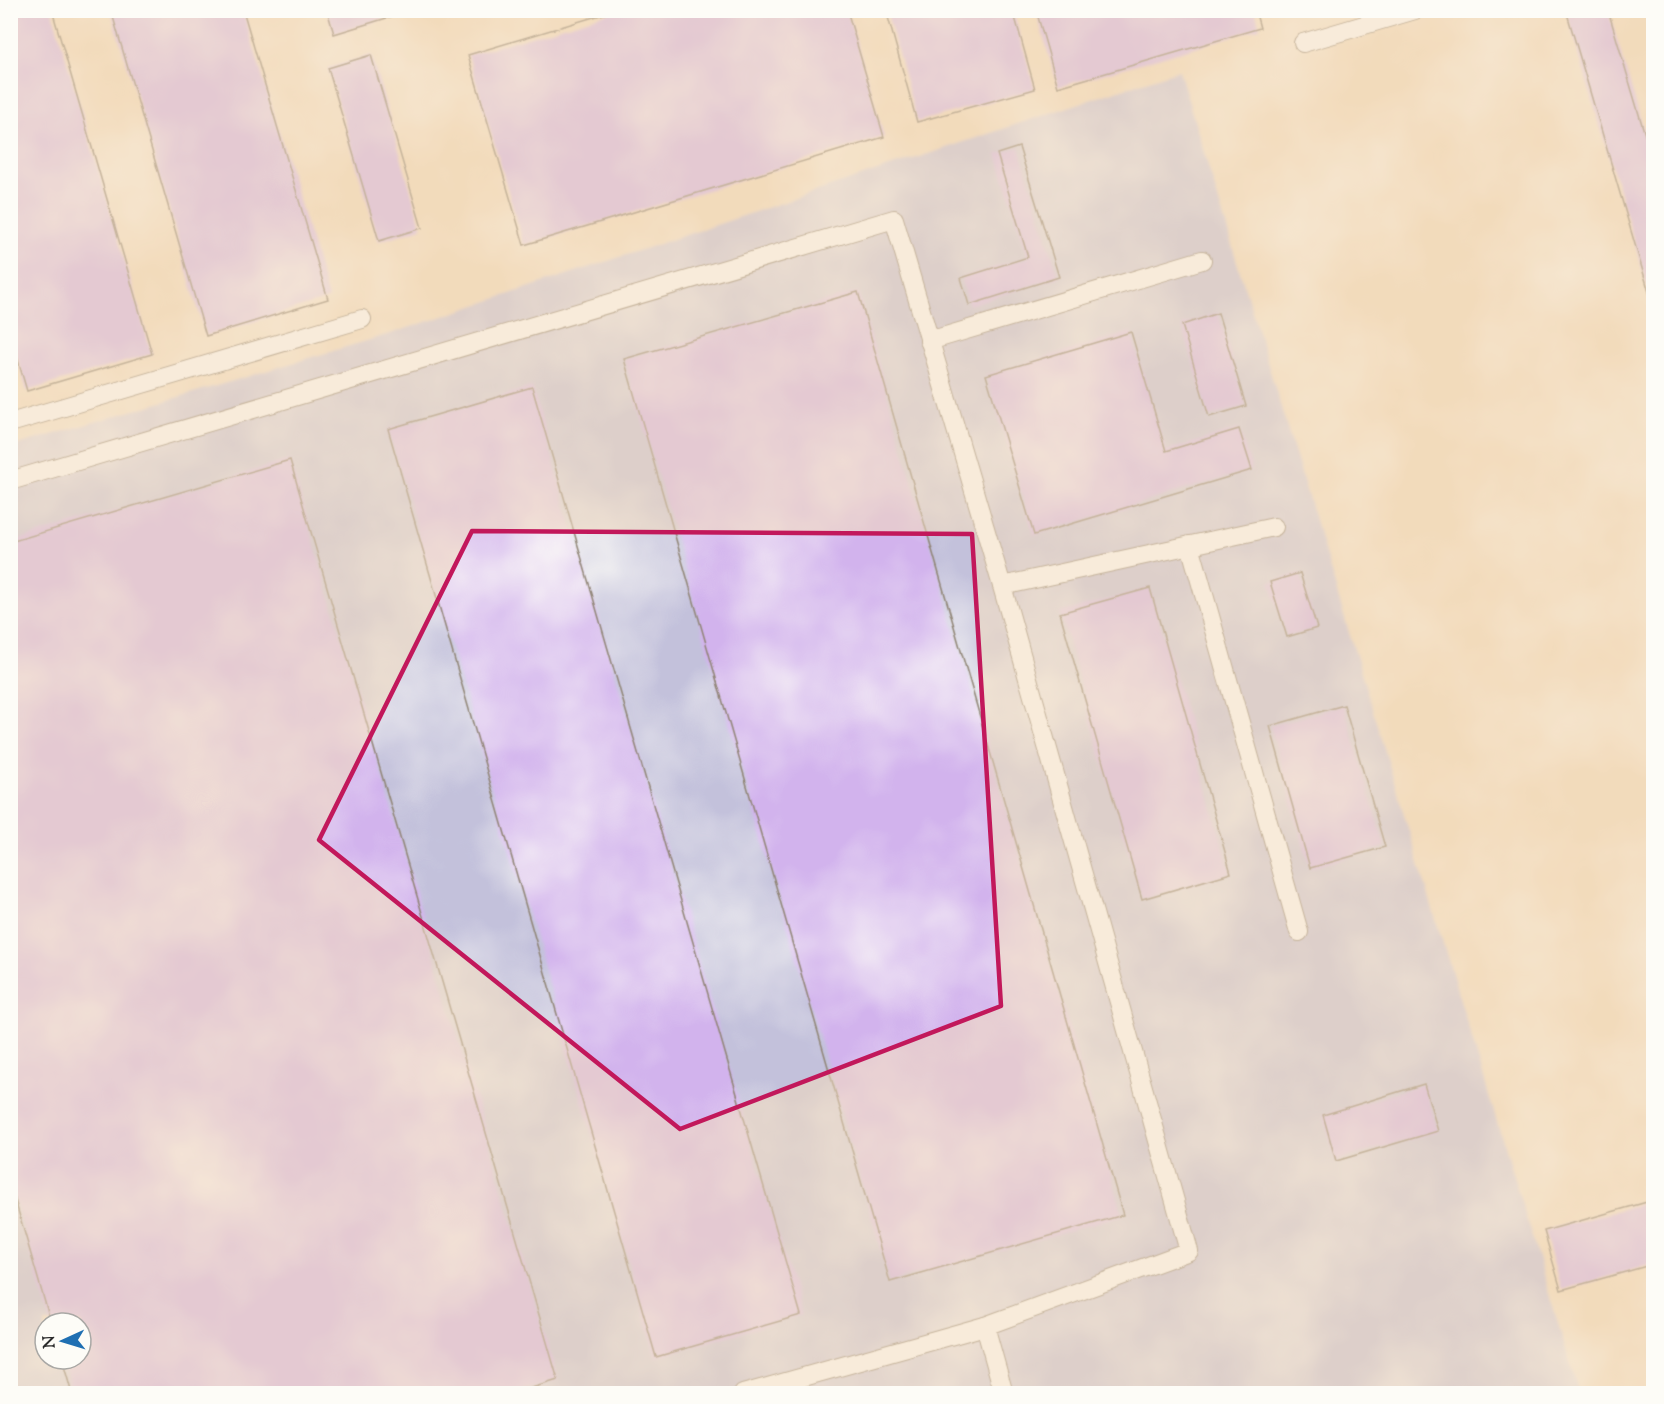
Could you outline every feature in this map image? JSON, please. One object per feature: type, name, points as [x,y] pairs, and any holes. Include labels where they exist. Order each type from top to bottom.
[{"type":"lane","points":[[1303,43],[1415,10]]},
{"type":"lane","points":[[10,481],[894,219],[1002,586],[1189,1251],[985,1326],[743,1394]]},
{"type":"lane","points":[[929,340],[1202,260]]},
{"type":"lane","points":[[10,423],[362,319]]},
{"type":"lane","points":[[1002,586],[1274,527]]},
{"type":"lane","points":[[1190,545],[1299,932]]},
{"type":"lane","points":[[985,1326],[1004,1394]]},
{"type":"highlighted area","points":[[472,531],[972,534],[1001,1006],[680,1129],[319,840]]},
{"type":"shaded area","points":[[1179,70],[1579,1393],[11,1394],[11,447],[390,334]]},
{"type":"building","points":[[10,10],[52,10],[152,354],[27,391],[10,333]]},
{"type":"building","points":[[111,10],[243,10],[328,299],[206,336]]},
{"type":"building","points":[[327,10],[410,10],[410,11],[334,34]]},
{"type":"building","points":[[617,10],[847,10],[884,137],[524,245],[468,55]]},
{"type":"building","points":[[886,10],[1013,10],[1035,89],[917,122]]},
{"type":"building","points":[[1036,10],[1255,10],[1260,28],[1058,87]]},
{"type":"building","points":[[1566,10],[1608,10],[1654,165],[1654,309]]},
{"type":"building","points":[[371,55],[422,228],[379,241],[328,68]]},
{"type":"building","points":[[1019,147],[1059,277],[969,305],[961,278],[1028,257],[997,154]]},
{"type":"building","points":[[858,292],[1123,1215],[890,1282],[624,359]]},
{"type":"building","points":[[1218,313],[1246,406],[1209,417],[1182,325]]},
{"type":"building","points":[[1131,332],[1166,451],[1239,429],[1252,470],[1034,535],[986,375]]},
{"type":"building","points":[[532,387],[801,1315],[656,1357],[388,429]]},
{"type":"building","points":[[290,460],[558,1380],[512,1394],[72,1394],[65,1371],[93,1371],[93,1311],[47,1311],[10,1183],[10,542]]},
{"type":"building","points":[[1300,573],[1317,628],[1287,637],[1270,582]]},
{"type":"building","points":[[1150,588],[1231,873],[1142,899],[1060,613]]},
{"type":"building","points":[[1344,705],[1385,847],[1310,868],[1270,726]]},
{"type":"building","points":[[1424,1084],[1438,1131],[1336,1161],[1323,1115]]},
{"type":"building","points":[[1654,1200],[1654,1264],[1561,1290],[1544,1231]]}]
